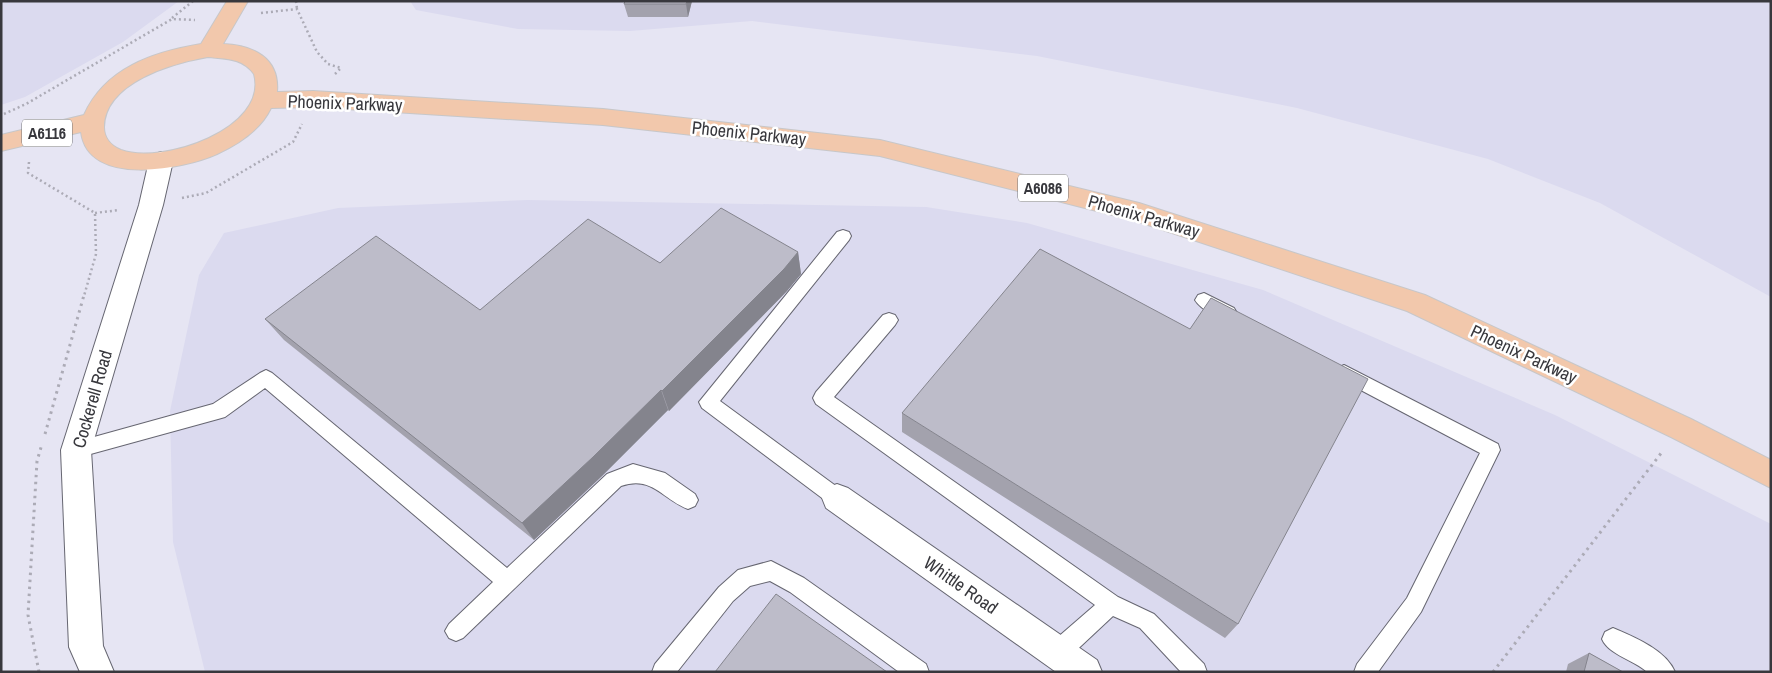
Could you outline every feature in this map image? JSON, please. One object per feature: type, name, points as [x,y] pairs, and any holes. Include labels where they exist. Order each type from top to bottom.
[{"type":"main road","points":[[208,50],[238,1]]},
{"type":"main road","points":[[208,50],[234,52],[254,60],[266,73],[268,90],[265,100],[252,120],[229,138],[200,152],[161,161],[131,161],[108,154],[94,140],[92,121],[101,101],[120,82],[145,67],[174,56],[208,50]]},
{"type":"main road","name":"Phoenix Parkway","points":[[265,100],[313,100],[603,117],[880,148],[1139,212],[1416,303],[1681,428],[1771,475]]},
{"type":"main road","name":"A6116","points":[[1,143],[92,121]]},
{"type":"street","name":"Cockerell Road","points":[[97,672],[86,647],[76,450],[151,205],[161,161]]},
{"type":"street","name":"Whittle Road","points":[[837,498],[1070,665]]},
{"type":"lane","points":[[837,498],[708,402],[843,236]]},
{"type":"lane","points":[[1204,300],[1247,323]]},
{"type":"lane","points":[[889,320],[822,398],[1111,604],[1147,621],[1196,672]]},
{"type":"lane","points":[[1326,364],[1491,450],[1414,605],[1365,672]]},
{"type":"lane","points":[[76,450],[218,411],[266,378],[508,582]]},
{"type":"lane","points":[[456,631],[614,480],[633,473],[658,479],[688,500]]},
{"type":"lane","points":[[663,672],[726,594],[744,577],[771,571],[798,585],[918,672]]},
{"type":"lane","points":[[1070,665],[1111,604]]},
{"type":"lane","points":[[1613,640],[1648,658],[1664,672]]},
{"type":"path","points":[[172,18],[193,1]]},
{"type":"path","points":[[296,1],[297,9]]},
{"type":"path","points":[[1,115],[26,104],[33,115],[29,137],[28,173],[95,214],[96,254],[37,461],[28,615],[39,672]]},
{"type":"path","points":[[1493,672],[1681,428]]},
{"type":"shaded area","points":[[1,1],[179,1],[123,42],[25,97],[1,105]]},
{"type":"shaded area","points":[[410,1],[1771,1],[1771,297],[1600,203],[1488,159],[1297,108],[1037,56],[752,21],[630,31],[518,29],[416,10]]},
{"type":"shaded area","points":[[527,200],[926,207],[1027,223],[1263,290],[1555,415],[1771,524],[1771,672],[205,672],[173,542],[170,411],[199,275],[224,233],[338,208]]},
{"type":"building","points":[[625,1],[687,1],[686,4],[624,4]]},
{"type":"building","points":[[721,208],[798,252],[784,269],[662,391],[522,523],[265,319],[376,236],[480,310],[588,219],[660,263]]},
{"type":"building","points":[[1040,249],[1190,329],[1211,298],[1368,379],[1238,624],[902,413]]},
{"type":"building","points":[[776,594],[887,672],[715,672]]},
{"type":"building","points":[[1589,653],[1623,672],[1584,672]]}]
